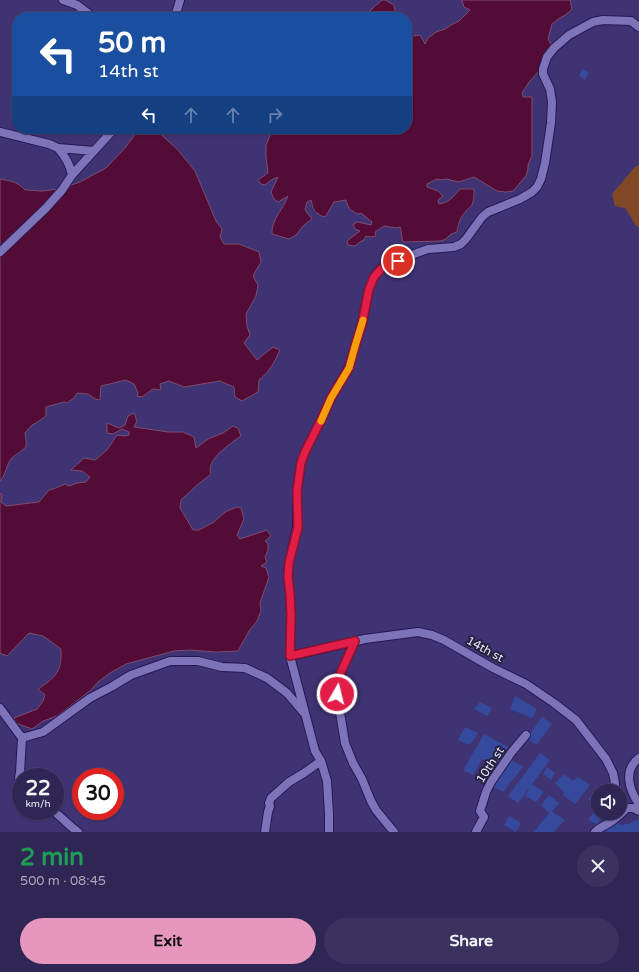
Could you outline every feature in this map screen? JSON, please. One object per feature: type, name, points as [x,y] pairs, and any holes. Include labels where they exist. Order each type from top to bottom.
[{"type":"street","points":[[63,0],[77,6],[86,12]]},
{"type":"street","points":[[176,12],[180,0]]},
{"type":"street","points":[[329,832],[327,781],[321,761],[315,751],[290,656],[291,615],[288,577],[289,563],[298,527],[297,491],[301,463],[305,452],[331,398],[349,368],[362,324],[369,289],[374,277],[384,266],[428,249],[454,247],[461,244],[482,217],[488,212],[520,199],[532,192],[537,187],[541,179],[545,163],[550,123],[552,102],[550,89],[542,74],[547,57],[554,48],[569,35],[594,22],[603,20],[630,21],[639,27]]},
{"type":"street","points":[[0,132],[49,144],[58,148],[94,151]]},
{"type":"street","points":[[0,252],[46,208],[62,190],[72,175],[109,134]]},
{"type":"street","points":[[58,148],[68,161],[72,175]]},
{"type":"street","name":"14th st","points":[[290,656],[366,638],[418,632],[432,635],[526,684],[576,720],[606,759],[613,773],[615,784]]},
{"type":"street","points":[[355,641],[337,681],[337,694],[345,743],[371,801],[376,810],[394,832]]},
{"type":"street","points":[[22,738],[43,732],[90,698],[131,675],[170,661],[198,661],[222,666],[245,668],[267,678],[288,693],[306,715]]},
{"type":"street","points":[[0,708],[22,738],[20,768]]},
{"type":"street","name":"10th st","points":[[476,832],[484,817],[480,811],[489,785],[511,753],[526,735]]},
{"type":"street","points":[[639,758],[632,766],[629,774],[632,792],[639,804]]},
{"type":"street","points":[[265,832],[270,806],[269,802],[271,798],[289,782],[321,761]]},
{"type":"street","points":[[627,808],[633,808],[639,811]]},
{"type":"street","points":[[64,820],[69,826],[78,832]]},
{"type":"street","points":[[594,832],[613,820]]},
{"type":"shaded area","points":[[382,0],[385,0],[394,5],[395,12],[369,12]]},
{"type":"shaded area","points":[[462,0],[570,0],[572,9],[552,24],[548,39],[551,44],[540,70],[529,82],[522,93],[523,97],[532,97],[532,156],[528,165],[526,176],[513,191],[505,192],[497,191],[474,177],[459,182],[446,179],[437,179],[427,184],[427,187],[438,191],[443,196],[438,200],[439,204],[448,201],[460,189],[474,189],[472,206],[467,209],[461,217],[457,232],[441,241],[403,242],[400,227],[396,228],[384,226],[375,232],[376,236],[366,236],[363,241],[355,246],[348,245],[347,241],[360,231],[355,229],[353,224],[358,222],[371,225],[372,222],[361,213],[358,214],[351,210],[346,200],[334,202],[326,216],[323,217],[314,210],[311,200],[307,202],[305,210],[312,219],[303,226],[296,235],[289,239],[272,234],[272,229],[276,219],[288,196],[278,202],[274,199],[271,192],[278,177],[265,185],[261,184],[258,180],[268,173],[266,145],[271,134],[412,134],[412,36],[420,35],[425,44],[428,38],[436,32],[459,21],[470,10],[464,7]]},
{"type":"shaded area","points":[[135,134],[160,134],[178,150],[195,171],[216,221],[222,229],[220,237],[224,244],[239,244],[259,252],[261,262],[253,276],[258,285],[256,296],[246,314],[247,326],[250,335],[244,343],[257,360],[273,347],[280,350],[276,359],[259,380],[258,392],[242,401],[235,397],[234,387],[220,381],[184,387],[169,381],[160,384],[161,390],[153,389],[142,397],[137,396],[138,393],[134,384],[126,380],[101,386],[100,400],[95,399],[88,394],[77,393],[74,398],[67,403],[64,402],[46,407],[46,416],[32,425],[25,433],[25,448],[12,458],[8,464],[4,476],[0,481],[0,179],[11,181],[25,190],[42,191],[60,189],[80,182],[106,168],[125,148]]},
{"type":"shaded area","points":[[639,165],[639,227],[636,226],[625,208],[615,206],[612,194],[635,167]]},
{"type":"shaded area","points":[[134,413],[137,421],[134,427],[168,432],[183,432],[194,437],[196,448],[208,439],[223,433],[233,426],[238,428],[241,436],[220,452],[212,463],[210,469],[211,474],[181,500],[180,508],[193,530],[199,530],[214,522],[225,512],[237,507],[241,508],[244,519],[237,535],[240,539],[267,530],[271,536],[265,541],[268,544],[268,550],[265,557],[267,562],[261,566],[266,568],[269,577],[260,603],[261,611],[257,621],[249,631],[238,651],[174,651],[126,664],[98,682],[90,691],[57,716],[43,721],[32,729],[16,723],[14,718],[37,709],[43,701],[45,695],[38,689],[57,673],[61,657],[61,649],[43,636],[29,633],[7,656],[0,653],[0,493],[2,495],[1,502],[6,506],[39,502],[49,490],[65,484],[69,486],[86,482],[90,477],[82,471],[71,470],[84,458],[95,460],[107,450],[117,435],[129,435],[129,432],[122,429],[113,434],[107,433],[107,423],[119,428],[125,425],[128,416]]},
{"type":"building","points":[[583,69],[589,73],[585,80],[579,76]]},
{"type":"building","points":[[515,696],[537,709],[532,718],[510,709]]},
{"type":"building","points":[[480,702],[492,708],[487,716],[474,709]]},
{"type":"building","points":[[542,717],[552,724],[536,745],[527,738]]},
{"type":"building","points":[[465,727],[478,733],[470,745],[458,740]]},
{"type":"building","points":[[484,734],[508,747],[496,768],[482,759],[473,775],[463,770]]},
{"type":"building","points":[[540,753],[550,760],[518,803],[508,796]]},
{"type":"building","points":[[511,760],[523,767],[503,792],[492,786]]},
{"type":"building","points":[[547,767],[555,773],[551,780],[543,774]]},
{"type":"building","points":[[564,774],[573,781],[578,777],[590,785],[575,804],[563,795],[564,792],[555,783]]},
{"type":"building","points":[[532,784],[544,792],[536,802],[525,796]]},
{"type":"building","points":[[549,795],[559,803],[552,812],[565,820],[554,832],[534,832],[549,813],[541,805]]},
{"type":"building","points":[[509,816],[521,823],[516,832],[504,825]]},
{"type":"building","points":[[591,816],[591,820],[600,820],[597,824],[588,820]]},
{"type":"building","points":[[639,819],[639,832],[599,832],[618,822],[620,825],[628,824]]},
{"type":"slow traffic","points":[[321,421],[331,398],[349,368],[363,320]]},
{"type":"route","points":[[337,694],[337,681],[355,641],[290,656],[291,615],[288,577],[289,563],[298,527],[297,491],[301,463],[305,452],[331,398],[349,368],[362,324],[369,289],[374,277],[384,266],[398,261]]}]
